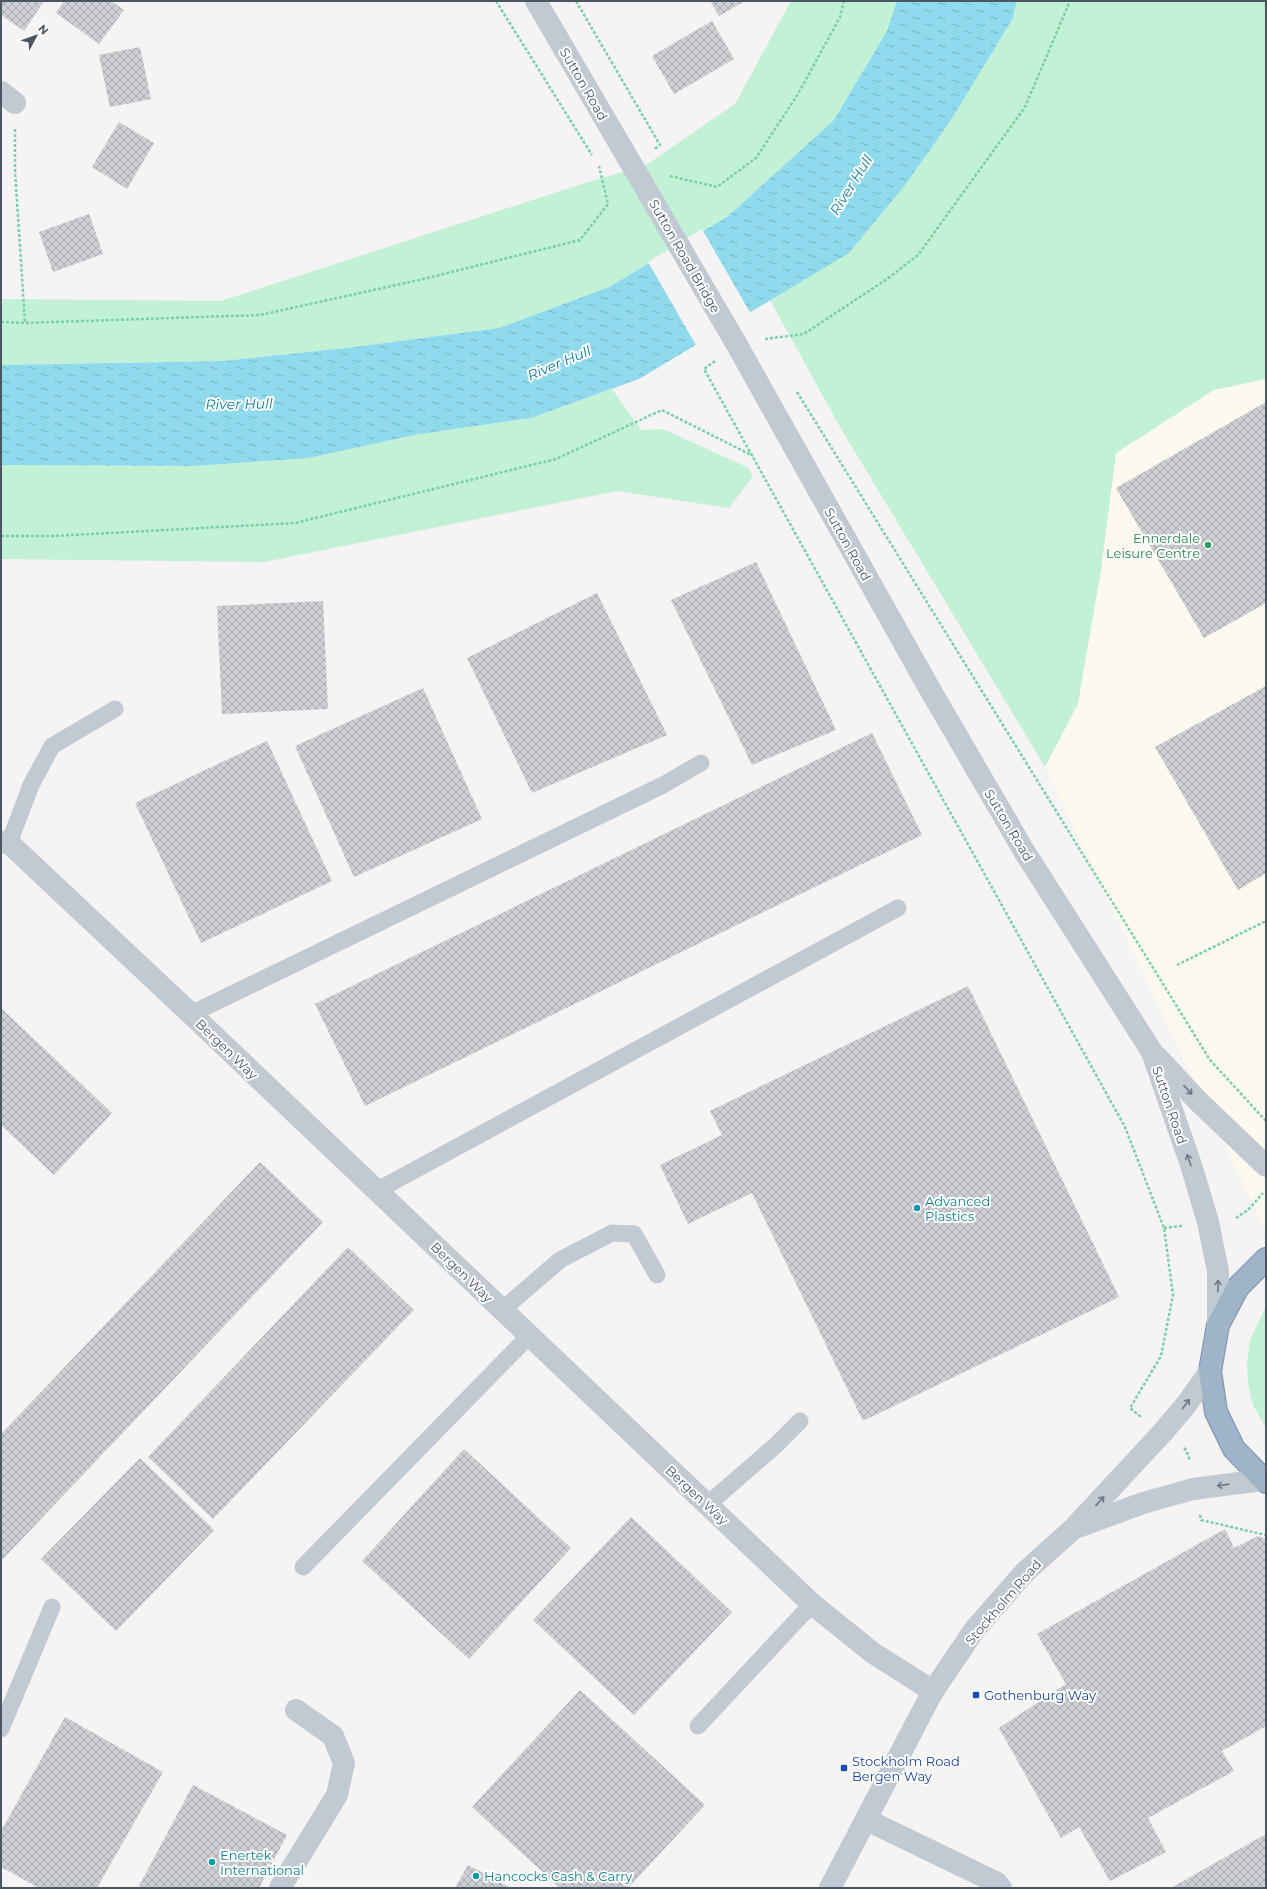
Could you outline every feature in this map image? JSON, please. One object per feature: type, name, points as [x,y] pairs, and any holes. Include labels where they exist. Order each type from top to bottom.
[{"type":"highway","points":[[1264,1481],[1234,1449],[1216,1412],[1210,1371],[1218,1325],[1238,1287],[1266,1259]]},
{"type":"street","name":"Sutton Road","points":[[536,1],[632,167]]},
{"type":"street","name":"Sutton Road Bridge","points":[[632,167],[737,345]]},
{"type":"street","name":"Sutton Road","points":[[737,345],[928,686],[1024,851],[1152,1052],[1192,1168],[1208,1222],[1218,1271],[1218,1325]]},
{"type":"street","name":"Bergen Way","points":[[5,842],[191,1014],[528,1336],[812,1604],[874,1653],[933,1691]]},
{"type":"street","points":[[1152,1052],[1198,1101],[1266,1166]]},
{"type":"street","name":"Stockholm Road","points":[[830,1888],[867,1820],[933,1691],[975,1629],[1025,1572],[1073,1529],[1163,1432],[1186,1405],[1210,1371]]},
{"type":"street","points":[[1073,1529],[1143,1503],[1193,1490],[1264,1481]]},
{"type":"street","points":[[280,1888],[337,1795],[344,1763],[333,1736],[296,1710]]},
{"type":"street","points":[[867,1820],[997,1883],[1001,1888]]},
{"type":"lane","points":[[5,842],[31,785],[52,746],[115,709]]},
{"type":"lane","points":[[191,1014],[664,785],[701,763]]},
{"type":"lane","points":[[376,1191],[898,908]]},
{"type":"lane","points":[[502,1310],[560,1260],[612,1233],[634,1234],[657,1275]]},
{"type":"lane","points":[[303,1567],[528,1336]]},
{"type":"lane","points":[[707,1505],[775,1446],[800,1421]]},
{"type":"lane","points":[[698,1726],[812,1604]]},
{"type":"lane","points":[[1,1729],[52,1607]]},
{"type":"path","points":[[576,1],[660,145],[632,167]]},
{"type":"path","points":[[632,167],[717,187],[756,158],[798,94],[840,17],[844,1]]},
{"type":"path","points":[[1070,1],[1025,106],[918,255],[887,280],[804,334],[737,345],[704,369],[1125,1127],[1164,1228],[1173,1295],[1161,1356],[1130,1408],[1186,1450],[1194,1475],[1193,1490],[1201,1520],[1266,1535]]},
{"type":"path","points":[[8,98],[15,171],[25,323]]},
{"type":"path","points":[[1,322],[25,323],[260,315],[419,280],[580,240],[608,204],[599,166]]},
{"type":"path","points":[[765,340],[769,346]]},
{"type":"path","points":[[794,387],[1210,1060],[1266,1121]]},
{"type":"path","points":[[1,536],[54,536],[295,523],[556,459],[662,410],[753,456]]},
{"type":"path","points":[[1177,966],[1266,921]]},
{"type":"shaded area","points":[[1266,379],[1266,1232],[1045,767],[1078,704],[1116,453],[1214,390]]},
{"type":"green space","points":[[791,1],[897,1],[888,31],[834,120],[727,217],[609,287],[499,328],[346,348],[222,361],[1,365],[1,299],[221,301],[585,183],[646,165],[735,104]]},
{"type":"green space","points":[[1017,1],[1266,1],[1266,379],[1214,390],[1116,453],[1101,570],[1078,704],[1045,767],[840,427],[770,300],[783,292],[906,184],[951,120],[1012,20]]},
{"type":"green space","points":[[612,389],[641,430],[663,429],[749,468],[753,476],[729,508],[617,491],[264,562],[1,559],[1,465],[194,466],[309,458],[414,435],[531,418]]},
{"type":"green space","points":[[1266,1306],[1266,1428],[1253,1405],[1248,1384],[1247,1362],[1250,1340]]},
{"type":"water","name":"River Hull","points":[[897,1],[1017,1],[1012,20],[951,120],[906,184],[849,253],[639,379],[531,418],[414,435],[309,458],[194,466],[1,465],[1,365],[222,361],[346,348],[499,328],[609,287],[727,217],[834,120],[887,31]]},
{"type":"pier","points":[[702,229],[751,314],[697,347],[648,262]]},
{"type":"building","points":[[1,1],[44,1],[24,31],[1,15]]},
{"type":"building","points":[[64,1],[111,1],[124,10],[99,44],[56,13]]},
{"type":"building","points":[[710,1],[745,1],[719,16]]},
{"type":"building","points":[[712,21],[734,59],[674,94],[652,56]]},
{"type":"building","points":[[140,47],[151,99],[110,107],[99,55]]},
{"type":"building","points":[[119,122],[154,143],[127,189],[92,167]]},
{"type":"building","points":[[89,214],[103,254],[53,272],[39,232]]},
{"type":"building","name":"Ennerdale Leisure Centre","points":[[1266,402],[1266,603],[1204,638],[1116,488]]},
{"type":"building","points":[[756,562],[836,730],[752,765],[671,600]]},
{"type":"building","points":[[597,593],[667,735],[532,793],[467,658]]},
{"type":"building","points":[[323,601],[328,709],[222,714],[217,606]]},
{"type":"building","points":[[1266,686],[1266,873],[1238,890],[1155,747]]},
{"type":"building","points":[[423,688],[482,819],[354,877],[295,746]]},
{"type":"building","points":[[872,733],[922,835],[365,1106],[315,1004]]},
{"type":"building","points":[[267,741],[332,881],[201,943],[135,803]]},
{"type":"building","name":"Advanced Plastics","points":[[968,986],[1119,1297],[863,1421],[752,1193],[688,1224],[660,1165],[722,1135],[710,1111]]},
{"type":"building","points":[[1,1008],[112,1113],[54,1175],[1,1125]]},
{"type":"building","points":[[260,1162],[323,1222],[2,1560],[1,1434]]},
{"type":"building","points":[[348,1247],[414,1310],[213,1519],[148,1457]]},
{"type":"building","points":[[464,1449],[571,1548],[469,1659],[362,1561]]},
{"type":"building","points":[[140,1458],[214,1530],[116,1631],[41,1559]]},
{"type":"building","points":[[631,1517],[732,1612],[634,1715],[533,1620]]},
{"type":"building","points":[[1225,1529],[1234,1548],[1258,1536],[1266,1539],[1266,1726],[1222,1751],[1234,1771],[1148,1818],[1166,1852],[1110,1881],[1079,1827],[1061,1838],[999,1728],[1066,1684],[1037,1634]]},
{"type":"building","points":[[580,1690],[705,1805],[628,1888],[560,1888],[472,1807]]},
{"type":"building","points":[[65,1717],[163,1772],[97,1888],[39,1888],[1,1867],[1,1831]]},
{"type":"building","name":"Enertek International","points":[[193,1785],[287,1835],[259,1888],[138,1888]]},
{"type":"building","points":[[1266,1834],[1266,1888],[1171,1888]]},
{"type":"building","name":"Hancocks Cash & Carry","points":[[468,1865],[511,1888],[455,1888]]},
{"type":"place","name":"Ennerdale Leisure Centre","points":[[1208,545]]},
{"type":"place","name":"Advanced Plastics","points":[[917,1208]]},
{"type":"place","name":"Gothenburg Way","points":[[976,1695]]},
{"type":"place","name":"Stockholm Road Bergen Way","points":[[844,1768]]},
{"type":"place","name":"Enertek International","points":[[212,1862]]},
{"type":"place","name":"Hancocks Cash & Carry","points":[[476,1876]]}]
